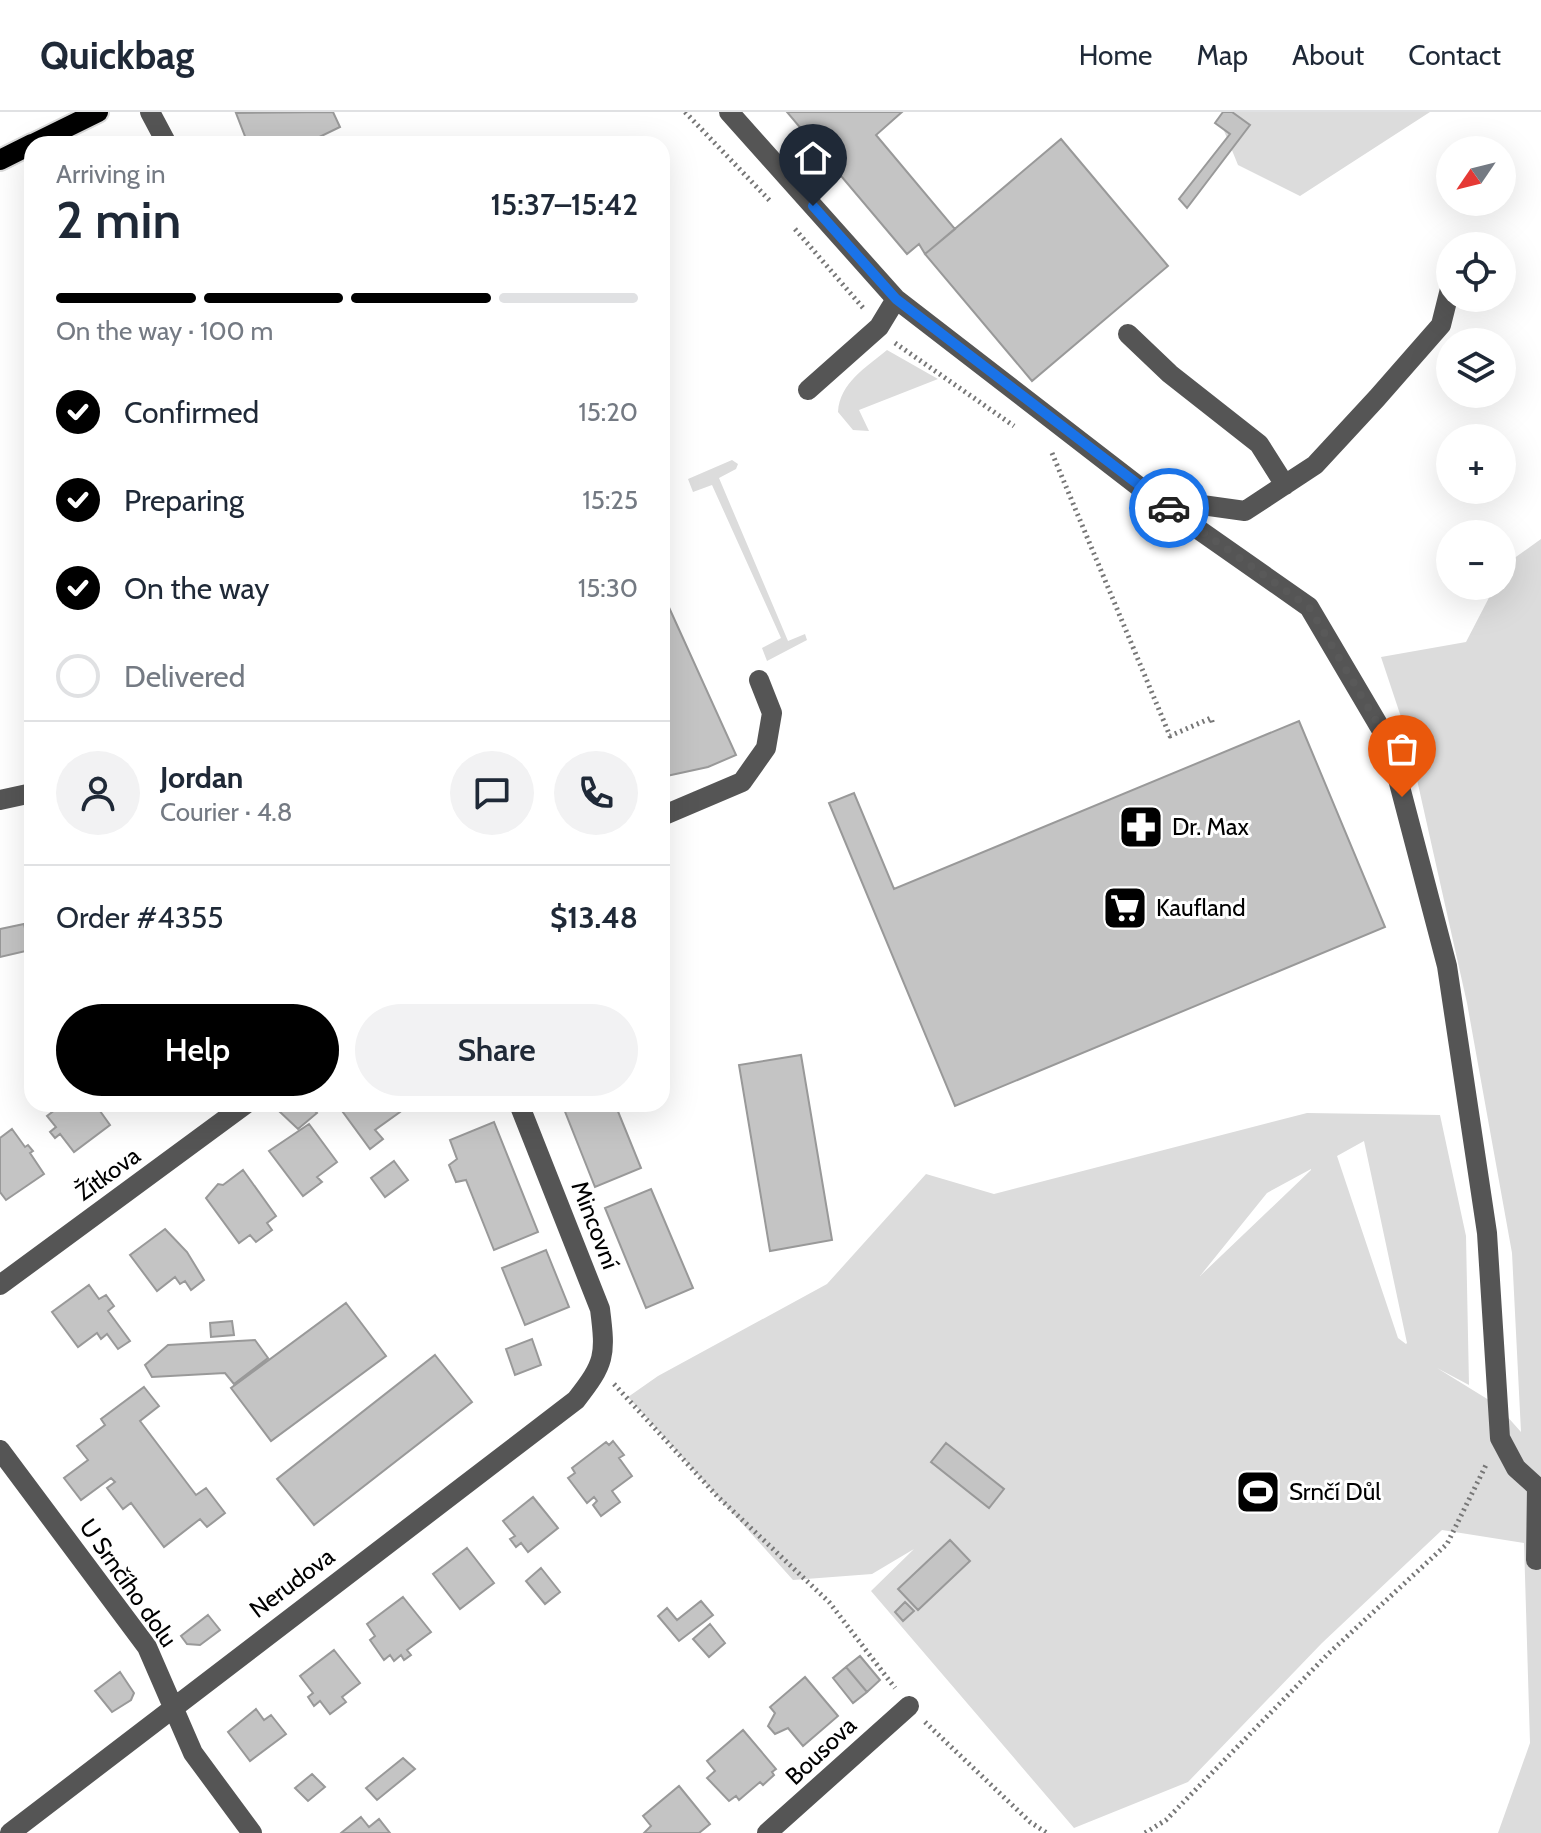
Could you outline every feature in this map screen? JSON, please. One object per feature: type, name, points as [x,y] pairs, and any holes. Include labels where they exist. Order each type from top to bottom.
[{"type":"main road","points":[[48,136],[98,112]]},
{"type":"main road","points":[[0,160],[24,148]]},
{"type":"street","points":[[150,112],[163,136]]},
{"type":"street","points":[[729,112],[896,299],[1155,499],[1309,607],[1388,741],[1447,966],[1487,1233],[1500,1438],[1516,1468],[1537,1487],[1536,1560]]},
{"type":"street","points":[[808,390],[879,327],[896,299]]},
{"type":"street","points":[[1155,499],[1245,511],[1315,465],[1441,325],[1444,312]]},
{"type":"street","points":[[1128,334],[1170,374],[1259,444],[1285,485]]},
{"type":"street","points":[[670,813],[742,782],[766,748],[772,713],[759,680]]},
{"type":"street","points":[[0,800],[24,795]]},
{"type":"street","name":"Žítkova","points":[[0,1285],[235,1112]]},
{"type":"street","name":"Mincovní","points":[[522,1112],[600,1309],[604,1343],[600,1369]]},
{"type":"street","name":"Nerudova","points":[[10,1833],[576,1400],[600,1369]]},
{"type":"street","name":"U Srnčího dolu","points":[[0,1450],[147,1647],[193,1753],[252,1833]]},
{"type":"street","name":"Bousova","points":[[767,1833],[909,1706]]},
{"type":"path","points":[[685,112],[778,209]]},
{"type":"path","points":[[788,221],[893,342],[1017,428]]},
{"type":"path","points":[[1041,446],[1054,454],[1170,736],[1211,718],[1213,725]]},
{"type":"path","points":[[600,1369],[717,1496],[829,1602],[909,1706],[1030,1822],[1047,1833]]},
{"type":"path","points":[[1145,1833],[1166,1820],[1328,1654],[1447,1544],[1500,1438]]},
{"type":"shaded area","points":[[1222,112],[1430,112],[1300,196],[1238,165],[1220,121]]},
{"type":"shaded area","points":[[887,350],[938,379],[859,410],[869,431],[853,430],[838,412],[840,401],[855,376]]},
{"type":"shaded area","points":[[732,460],[738,464],[736,469],[719,478],[788,641],[805,634],[807,640],[767,661],[762,648],[781,638],[712,485],[693,492],[688,479]]},
{"type":"shaded area","points":[[1541,539],[1541,1833],[1498,1833],[1530,1743],[1524,1543],[1442,1530],[1322,1643],[1188,1782],[1074,1828],[871,1591],[914,1549],[872,1574],[793,1580],[628,1397],[658,1376],[827,1284],[926,1174],[994,1194],[1307,1113],[1440,1115],[1466,1236],[1469,1385],[1437,1368],[1497,1405],[1521,1432],[1512,1253],[1467,1003],[1407,735],[1381,657],[1466,642],[1488,600],[1516,600],[1516,557]],"holes":[[[1364,1141],[1407,1343],[1398,1338],[1337,1156]],[[1311,1170],[1200,1276],[1267,1193]]]},
{"type":"building","points":[[333,112],[340,127],[321,136],[245,136],[236,113]]},
{"type":"building","points":[[787,112],[902,112],[876,135],[955,229],[925,254],[919,244],[907,254]]},
{"type":"building","points":[[1223,112],[1232,112],[1250,125],[1187,208],[1179,199],[1230,134],[1215,123]]},
{"type":"building","points":[[1061,139],[1168,266],[1032,381],[925,254]]},
{"type":"building","points":[[670,610],[736,755],[708,767],[670,775]]},
{"type":"building","name":"Kaufland","points":[[1299,721],[1385,927],[955,1106],[829,803],[854,793],[894,889]]},
{"type":"building","points":[[24,924],[24,951],[0,957],[0,929]]},
{"type":"building","points":[[801,1055],[832,1240],[770,1251],[739,1065]]},
{"type":"building","points":[[52,1112],[101,1112],[110,1125],[74,1152],[60,1134],[55,1138],[50,1132],[56,1127],[47,1116]]},
{"type":"building","points":[[280,1112],[316,1112],[317,1113],[298,1129]]},
{"type":"building","points":[[343,1112],[400,1112],[375,1130],[383,1139],[370,1149]]},
{"type":"building","points":[[565,1112],[618,1112],[641,1168],[595,1187]]},
{"type":"building","points":[[494,1122],[538,1232],[494,1250],[466,1180],[456,1182],[449,1165],[457,1159],[450,1140]]},
{"type":"building","points":[[309,1124],[337,1162],[317,1177],[322,1182],[303,1196],[269,1151]]},
{"type":"building","points":[[12,1129],[25,1147],[28,1145],[33,1151],[30,1153],[44,1174],[6,1200],[0,1192],[0,1138]]},
{"type":"building","points":[[394,1161],[408,1180],[385,1197],[371,1178]]},
{"type":"building","points":[[243,1170],[276,1216],[267,1223],[272,1230],[256,1242],[250,1235],[239,1243],[206,1198],[218,1184],[223,1185]]},
{"type":"building","points":[[651,1189],[693,1288],[646,1308],[605,1208]]},
{"type":"building","points":[[165,1229],[187,1252],[204,1280],[191,1290],[185,1281],[180,1284],[175,1277],[157,1291],[130,1255]]},
{"type":"building","points":[[546,1250],[569,1307],[525,1325],[502,1268]]},
{"type":"building","points":[[89,1285],[99,1299],[106,1295],[114,1306],[108,1311],[130,1341],[118,1349],[107,1334],[101,1339],[97,1333],[78,1347],[52,1312]]},
{"type":"building","points":[[346,1303],[386,1356],[271,1441],[231,1388]]},
{"type":"building","points":[[232,1321],[234,1335],[211,1337],[210,1323]]},
{"type":"building","points":[[532,1339],[541,1365],[515,1375],[506,1349]]},
{"type":"building","points":[[255,1340],[268,1358],[234,1384],[225,1373],[152,1377],[145,1365],[168,1345]]},
{"type":"building","points":[[435,1355],[472,1402],[314,1525],[277,1479]]},
{"type":"building","points":[[144,1387],[159,1406],[140,1421],[196,1495],[206,1488],[225,1513],[207,1527],[200,1519],[164,1547],[131,1503],[123,1509],[107,1488],[115,1482],[111,1478],[81,1500],[64,1478],[88,1460],[77,1446],[105,1425],[101,1419]]},
{"type":"building","points":[[613,1441],[624,1455],[619,1458],[632,1476],[612,1491],[620,1502],[601,1516],[593,1505],[597,1501],[594,1497],[587,1503],[568,1478],[575,1473],[572,1468],[606,1442],[609,1445]]},
{"type":"building","points":[[946,1443],[1004,1489],[989,1508],[931,1462]]},
{"type":"building","points":[[533,1497],[558,1528],[528,1552],[521,1543],[516,1547],[510,1539],[515,1536],[503,1521]]},
{"type":"building","points":[[950,1540],[970,1561],[918,1610],[898,1589]]},
{"type":"building","points":[[467,1548],[494,1583],[460,1609],[433,1574]]},
{"type":"building","points":[[541,1568],[560,1592],[545,1604],[526,1581]]},
{"type":"building","points":[[403,1597],[431,1632],[407,1650],[411,1655],[404,1660],[401,1655],[394,1661],[390,1655],[384,1660],[370,1640],[375,1636],[367,1624]]},
{"type":"building","points":[[701,1601],[713,1615],[679,1641],[658,1616],[667,1608],[677,1620]]},
{"type":"building","points":[[905,1602],[914,1611],[903,1621],[895,1612]]},
{"type":"building","points":[[208,1615],[220,1630],[200,1645],[187,1644],[181,1636]]},
{"type":"building","points":[[710,1624],[725,1643],[709,1657],[693,1639]]},
{"type":"building","points":[[334,1650],[360,1683],[342,1697],[346,1702],[330,1714],[320,1701],[314,1706],[308,1697],[313,1693],[300,1676]]},
{"type":"building","points":[[860,1656],[880,1680],[867,1692],[846,1667]]},
{"type":"building","points":[[846,1667],[867,1692],[853,1703],[833,1678]]},
{"type":"building","points":[[120,1672],[134,1693],[131,1700],[112,1712],[95,1691]]},
{"type":"building","points":[[805,1677],[838,1716],[803,1746],[788,1728],[775,1734],[768,1726],[775,1713],[770,1707]]},
{"type":"building","points":[[256,1709],[264,1720],[271,1715],[286,1734],[250,1761],[228,1732]]},
{"type":"building","points":[[743,1730],[776,1769],[763,1785],[760,1782],[739,1800],[736,1796],[729,1801],[707,1778],[715,1771],[707,1761]]},
{"type":"building","points":[[403,1758],[415,1769],[377,1800],[366,1788]]},
{"type":"building","points":[[312,1774],[325,1787],[308,1801],[295,1788]]},
{"type":"building","points":[[679,1786],[710,1824],[699,1833],[644,1833],[651,1826],[643,1816]]},
{"type":"building","points":[[361,1817],[369,1827],[379,1819],[390,1833],[341,1833]]},
{"type":"way so far","points":[[1169,508],[1309,607],[1388,741],[1402,797]]},
{"type":"place","name":"Dr. Max","points":[[1141,827]]},
{"type":"place","name":"Kaufland","points":[[1125,908]]},
{"type":"place","name":"Srnčí Důl","points":[[1258,1492]]},
{"type":"route","points":[[813,206],[896,299],[1169,508]]}]
